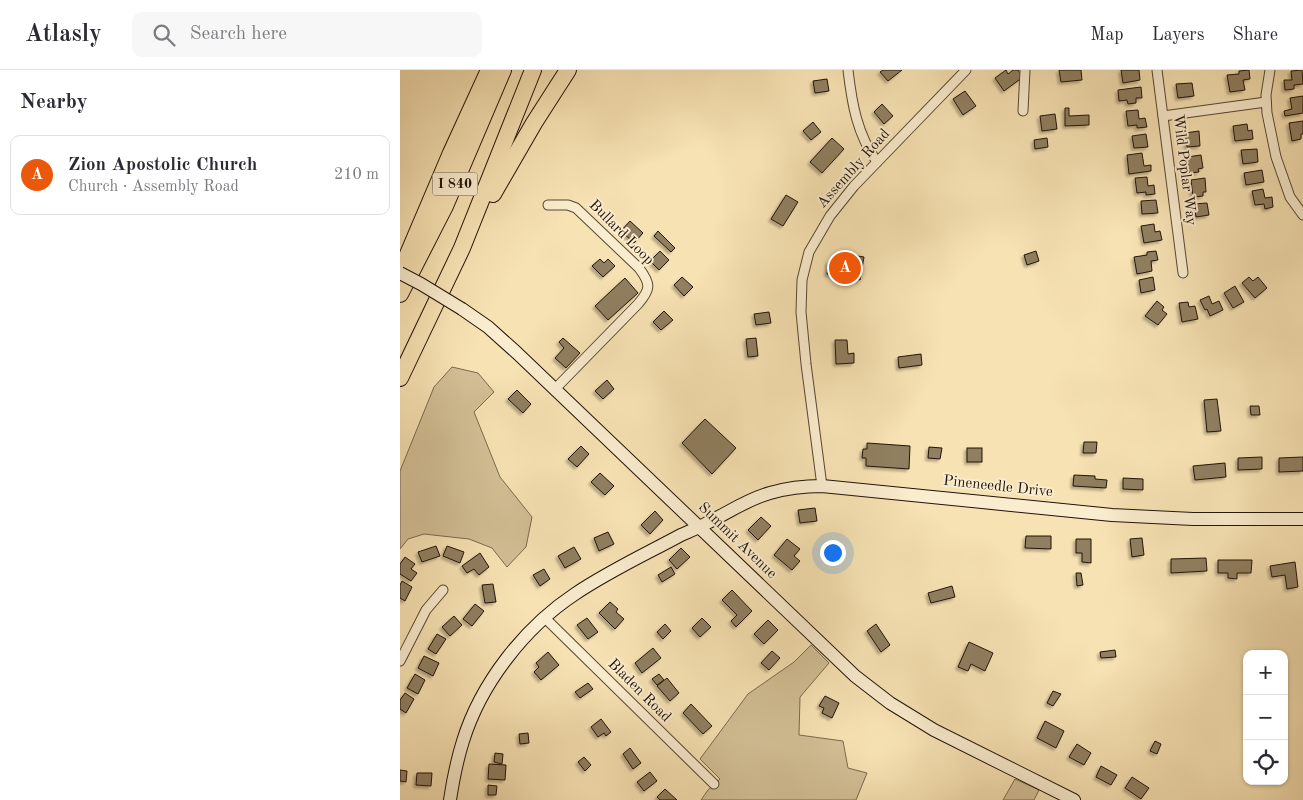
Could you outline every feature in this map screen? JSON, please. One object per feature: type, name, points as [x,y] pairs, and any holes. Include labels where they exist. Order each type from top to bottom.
[{"type":"highway","points":[[451,154],[476,70]]},
{"type":"highway","points":[[400,273],[488,70]]},
{"type":"highway","name":"I 840","points":[[400,294],[445,206],[503,70]]},
{"type":"highway","name":"I 840","points":[[400,378],[462,248],[534,70]]},
{"type":"highway","points":[[462,248],[534,123],[568,70]]},
{"type":"main road","name":"Summit Avenue","points":[[400,273],[462,309],[502,339],[842,663],[890,703],[934,730],[1074,800]]},
{"type":"main road","name":"Pineneedle Drive","points":[[450,800],[454,771],[463,739],[476,710],[492,680],[510,653],[544,617],[592,583],[742,504],[768,493],[822,486],[1112,515],[1192,519],[1303,519]]},
{"type":"street","points":[[848,70],[851,100],[859,130],[877,162]]},
{"type":"street","name":"Assembly Road","points":[[822,486],[801,312],[802,280],[809,252],[822,228],[840,203],[966,70]]},
{"type":"street","points":[[1023,111],[1025,70]]},
{"type":"street","name":"Wild Poplar Way","points":[[1157,70],[1183,273]]},
{"type":"street","points":[[1270,70],[1266,102],[1274,148],[1290,197],[1303,215]]},
{"type":"street","points":[[1163,116],[1266,102]]},
{"type":"street","name":"Bullard Loop","points":[[548,205],[568,205],[576,208],[639,268],[646,276],[648,288],[646,295],[638,304],[555,388]]},
{"type":"street","points":[[400,661],[426,610],[443,590]]},
{"type":"street","name":"Bladen Road","points":[[544,617],[714,784]]},
{"type":"shaded area","points":[[452,367],[478,373],[494,392],[474,412],[500,477],[532,517],[526,547],[507,567],[492,548],[469,539],[424,534],[408,539],[400,549],[400,471],[434,387]]},
{"type":"shaded area","points":[[811,645],[829,663],[800,697],[799,735],[843,741],[848,768],[867,773],[856,800],[701,800],[708,790],[720,779],[700,759],[748,694],[794,662]]},
{"type":"shaded area","points":[[1015,779],[1039,790],[1034,800],[1003,800]]},
{"type":"building","points":[[883,70],[902,70],[888,81],[880,72]]},
{"type":"building","points":[[1006,70],[1008,74],[1013,70],[1018,70],[1023,77],[1004,91],[995,78]]},
{"type":"building","points":[[1059,70],[1081,70],[1082,80],[1061,82]]},
{"type":"building","points":[[1121,70],[1139,70],[1140,80],[1123,83]]},
{"type":"building","points":[[1249,70],[1250,79],[1243,80],[1245,90],[1230,92],[1227,75],[1239,74],[1239,71]]},
{"type":"building","points":[[1302,70],[1303,84],[1294,85],[1294,89],[1285,90],[1284,80],[1292,80],[1291,71]]},
{"type":"building","points":[[827,79],[829,91],[815,93],[813,81]]},
{"type":"building","points":[[1192,83],[1194,96],[1178,98],[1176,84]]},
{"type":"building","points":[[1141,87],[1142,98],[1136,98],[1136,103],[1128,104],[1127,100],[1119,101],[1118,90]]},
{"type":"building","points":[[965,91],[976,106],[963,115],[953,99]]},
{"type":"building","points":[[1303,96],[1303,113],[1285,116],[1284,111],[1292,109],[1290,98]]},
{"type":"building","points":[[882,104],[893,116],[884,124],[874,112]]},
{"type":"building","points":[[1065,108],[1069,108],[1069,116],[1089,115],[1089,125],[1065,126]]},
{"type":"building","points":[[1138,110],[1139,119],[1145,118],[1147,127],[1137,128],[1137,125],[1128,126],[1126,111]]},
{"type":"building","points":[[1055,114],[1057,129],[1042,131],[1040,116]]},
{"type":"building","points":[[1303,121],[1301,139],[1292,141],[1289,123]]},
{"type":"building","points":[[813,122],[821,132],[811,140],[803,131]]},
{"type":"building","points":[[1247,124],[1248,131],[1252,130],[1253,139],[1235,141],[1233,126]]},
{"type":"building","points":[[1199,131],[1200,146],[1187,147],[1185,133]]},
{"type":"building","points":[[1146,134],[1148,147],[1134,148],[1132,136]]},
{"type":"building","points":[[832,138],[844,149],[822,173],[810,162]]},
{"type":"building","points":[[1047,138],[1048,147],[1035,149],[1034,140]]},
{"type":"building","points":[[1257,149],[1258,162],[1243,164],[1241,150]]},
{"type":"building","points":[[1142,153],[1144,166],[1151,165],[1151,171],[1129,174],[1127,155]]},
{"type":"building","points":[[1201,155],[1203,168],[1198,169],[1199,172],[1189,173],[1187,157]]},
{"type":"building","points":[[1262,170],[1264,182],[1246,185],[1244,173]]},
{"type":"building","points":[[1147,177],[1148,186],[1154,185],[1155,194],[1137,193],[1135,178]]},
{"type":"building","points":[[1205,178],[1206,192],[1203,192],[1203,196],[1193,197],[1191,180]]},
{"type":"building","points":[[1263,189],[1265,198],[1272,197],[1273,207],[1265,209],[1264,204],[1255,205],[1252,191]]},
{"type":"building","points":[[786,195],[798,202],[783,226],[771,219]]},
{"type":"building","points":[[1156,200],[1158,213],[1142,214],[1141,201]]},
{"type":"building","points":[[1207,203],[1209,215],[1196,217],[1194,204]]},
{"type":"building","points":[[630,221],[643,233],[634,243],[621,231]]},
{"type":"building","points":[[1154,224],[1155,232],[1160,231],[1162,240],[1144,243],[1141,226]]},
{"type":"building","points":[[658,231],[675,248],[671,252],[654,236]]},
{"type":"building","points":[[660,251],[669,260],[659,270],[650,261]]},
{"type":"building","points":[[1036,251],[1039,261],[1027,265],[1024,255]]},
{"type":"building","points":[[1156,251],[1158,260],[1151,261],[1152,271],[1137,274],[1134,257]]},
{"type":"building","points":[[839,253],[864,257],[860,280],[827,274],[829,261],[837,262]]},
{"type":"building","points":[[600,259],[604,263],[608,259],[615,266],[603,277],[592,266]]},
{"type":"building","points":[[682,277],[693,287],[684,296],[674,285]]},
{"type":"building","points":[[1153,277],[1155,290],[1141,293],[1139,280]]},
{"type":"building","points":[[1249,277],[1253,281],[1258,277],[1267,288],[1255,298],[1242,283]]},
{"type":"building","points":[[625,278],[638,293],[608,320],[595,306]]},
{"type":"building","points":[[1235,286],[1244,302],[1233,308],[1224,293]]},
{"type":"building","points":[[1209,296],[1212,304],[1219,301],[1223,310],[1210,316],[1200,300]]},
{"type":"building","points":[[1157,301],[1164,307],[1162,310],[1167,314],[1158,325],[1145,316]]},
{"type":"building","points":[[1188,302],[1189,307],[1195,306],[1198,319],[1182,322],[1179,303]]},
{"type":"building","points":[[664,311],[673,320],[661,330],[653,322]]},
{"type":"building","points":[[769,312],[771,323],[756,325],[754,314]]},
{"type":"building","points":[[563,338],[580,353],[566,368],[555,358],[564,348],[559,342]]},
{"type":"building","points":[[756,338],[758,356],[748,357],[746,339]]},
{"type":"building","points":[[835,340],[847,340],[848,354],[854,353],[854,363],[836,364]]},
{"type":"building","points":[[921,354],[922,365],[899,368],[898,357]]},
{"type":"building","points":[[607,380],[614,389],[603,399],[595,391]]},
{"type":"building","points":[[517,390],[531,404],[523,413],[508,399]]},
{"type":"building","points":[[1217,399],[1221,431],[1207,432],[1204,400]]},
{"type":"building","points":[[1250,406],[1259,406],[1260,415],[1251,415]]},
{"type":"building","points":[[705,419],[736,448],[712,474],[682,443]]},
{"type":"building","points":[[1084,442],[1097,442],[1096,453],[1083,453]]},
{"type":"building","points":[[867,443],[910,446],[909,469],[866,466],[866,458],[862,458],[863,449],[867,449]]},
{"type":"building","points":[[581,446],[589,454],[577,467],[568,459]]},
{"type":"building","points":[[929,447],[942,448],[940,459],[928,458]]},
{"type":"building","points":[[967,448],[982,448],[982,462],[967,462]]},
{"type":"building","points":[[1262,457],[1262,469],[1238,470],[1238,458]]},
{"type":"building","points":[[1303,457],[1303,471],[1279,472],[1279,458]]},
{"type":"building","points":[[1225,463],[1226,477],[1195,480],[1193,466]]},
{"type":"building","points":[[600,473],[614,486],[605,495],[591,482]]},
{"type":"building","points":[[1074,475],[1095,476],[1095,479],[1107,480],[1106,488],[1073,486]]},
{"type":"building","points":[[1123,478],[1143,479],[1143,490],[1123,489]]},
{"type":"building","points":[[815,508],[817,521],[800,523],[798,510]]},
{"type":"building","points":[[655,511],[663,520],[650,534],[641,525]]},
{"type":"building","points":[[761,517],[771,526],[758,540],[748,530]]},
{"type":"building","points":[[608,532],[614,544],[599,551],[594,538]]},
{"type":"building","points":[[1026,536],[1051,536],[1051,549],[1025,548]]},
{"type":"building","points":[[1142,538],[1144,555],[1132,557],[1130,539]]},
{"type":"building","points":[[787,539],[800,549],[794,556],[800,561],[792,570],[774,555]]},
{"type":"building","points":[[1076,539],[1091,539],[1091,563],[1082,562],[1082,553],[1076,553]]},
{"type":"building","points":[[436,546],[440,556],[422,562],[418,552]]},
{"type":"building","points":[[447,546],[464,552],[460,563],[443,556]]},
{"type":"building","points":[[574,547],[581,559],[565,568],[558,556]]},
{"type":"building","points":[[681,548],[690,557],[677,569],[669,560]]},
{"type":"building","points":[[480,553],[489,567],[479,575],[474,569],[467,573],[462,566]]},
{"type":"building","points":[[405,557],[415,564],[411,569],[417,573],[411,581],[400,574],[400,564]]},
{"type":"building","points":[[1206,558],[1207,571],[1171,573],[1171,559]]},
{"type":"building","points":[[1218,560],[1252,560],[1251,573],[1237,573],[1237,579],[1228,578],[1228,573],[1218,573]]},
{"type":"building","points":[[1295,562],[1298,587],[1287,589],[1285,575],[1272,577],[1270,566]]},
{"type":"building","points":[[671,567],[675,574],[662,582],[658,575]]},
{"type":"building","points":[[544,569],[550,579],[540,586],[533,575]]},
{"type":"building","points":[[1076,573],[1081,573],[1083,585],[1077,586]]},
{"type":"building","points":[[402,581],[412,587],[405,601],[400,598],[400,585]]},
{"type":"building","points":[[493,584],[496,602],[485,603],[482,585]]},
{"type":"building","points":[[952,586],[955,597],[931,603],[928,593]]},
{"type":"building","points":[[732,590],[752,611],[736,627],[731,621],[737,615],[722,600]]},
{"type":"building","points":[[610,602],[618,609],[616,612],[624,619],[615,629],[599,613]]},
{"type":"building","points":[[475,604],[484,611],[472,626],[463,619]]},
{"type":"building","points":[[454,616],[462,625],[450,636],[442,627]]},
{"type":"building","points":[[587,618],[598,632],[588,639],[577,625]]},
{"type":"building","points":[[702,618],[711,627],[700,637],[692,628]]},
{"type":"building","points":[[768,620],[778,630],[764,644],[754,634]]},
{"type":"building","points":[[665,624],[671,631],[663,639],[657,632]]},
{"type":"building","points":[[876,624],[890,645],[881,652],[867,631]]},
{"type":"building","points":[[437,634],[446,639],[436,654],[428,649]]},
{"type":"building","points":[[969,642],[993,653],[985,671],[971,664],[968,671],[958,667]]},
{"type":"building","points":[[653,648],[661,658],[642,673],[635,663]]},
{"type":"building","points":[[1115,650],[1116,657],[1101,658],[1100,652]]},
{"type":"building","points":[[772,651],[780,658],[769,670],[761,663]]},
{"type":"building","points":[[548,652],[559,665],[541,680],[534,672],[539,667],[536,663]]},
{"type":"building","points":[[424,656],[439,663],[433,676],[418,668]]},
{"type":"building","points":[[415,674],[425,680],[418,694],[407,688]]},
{"type":"building","points":[[659,674],[664,680],[657,685],[652,679]]},
{"type":"building","points":[[667,678],[679,693],[670,701],[657,686]]},
{"type":"building","points":[[588,683],[593,689],[580,698],[575,692]]},
{"type":"building","points":[[1053,691],[1061,694],[1053,706],[1047,703]]},
{"type":"building","points":[[405,693],[414,699],[406,713],[400,709],[400,700]]},
{"type":"building","points":[[825,696],[839,703],[832,718],[822,713],[824,708],[819,706]]},
{"type":"building","points":[[691,704],[712,726],[703,734],[683,713]]},
{"type":"building","points":[[601,719],[611,732],[606,736],[604,733],[598,737],[591,727]]},
{"type":"building","points":[[1045,721],[1064,731],[1056,748],[1037,738]]},
{"type":"building","points":[[528,733],[529,743],[520,744],[519,734]]},
{"type":"building","points":[[1155,741],[1161,744],[1157,754],[1150,751]]},
{"type":"building","points":[[1077,744],[1091,753],[1084,765],[1069,757]]},
{"type":"building","points":[[630,748],[641,763],[633,769],[623,754]]},
{"type":"building","points":[[495,753],[503,754],[502,764],[494,762]]},
{"type":"building","points":[[584,757],[591,765],[585,771],[578,762]]},
{"type":"building","points":[[489,764],[506,765],[505,780],[488,779]]},
{"type":"building","points":[[1101,766],[1117,775],[1111,785],[1096,777]]},
{"type":"building","points":[[400,770],[407,771],[406,782],[400,781]]},
{"type":"building","points":[[650,772],[657,781],[644,791],[637,782]]},
{"type":"building","points":[[417,773],[432,773],[431,786],[416,785]]},
{"type":"building","points":[[1132,777],[1149,788],[1141,799],[1125,788]]},
{"type":"building","points":[[488,785],[497,786],[496,795],[488,795]]},
{"type":"building","points":[[665,789],[677,800],[660,800],[657,797]]},
{"type":"place","name":"Zion Apostolic Church","points":[[845,268]]}]
